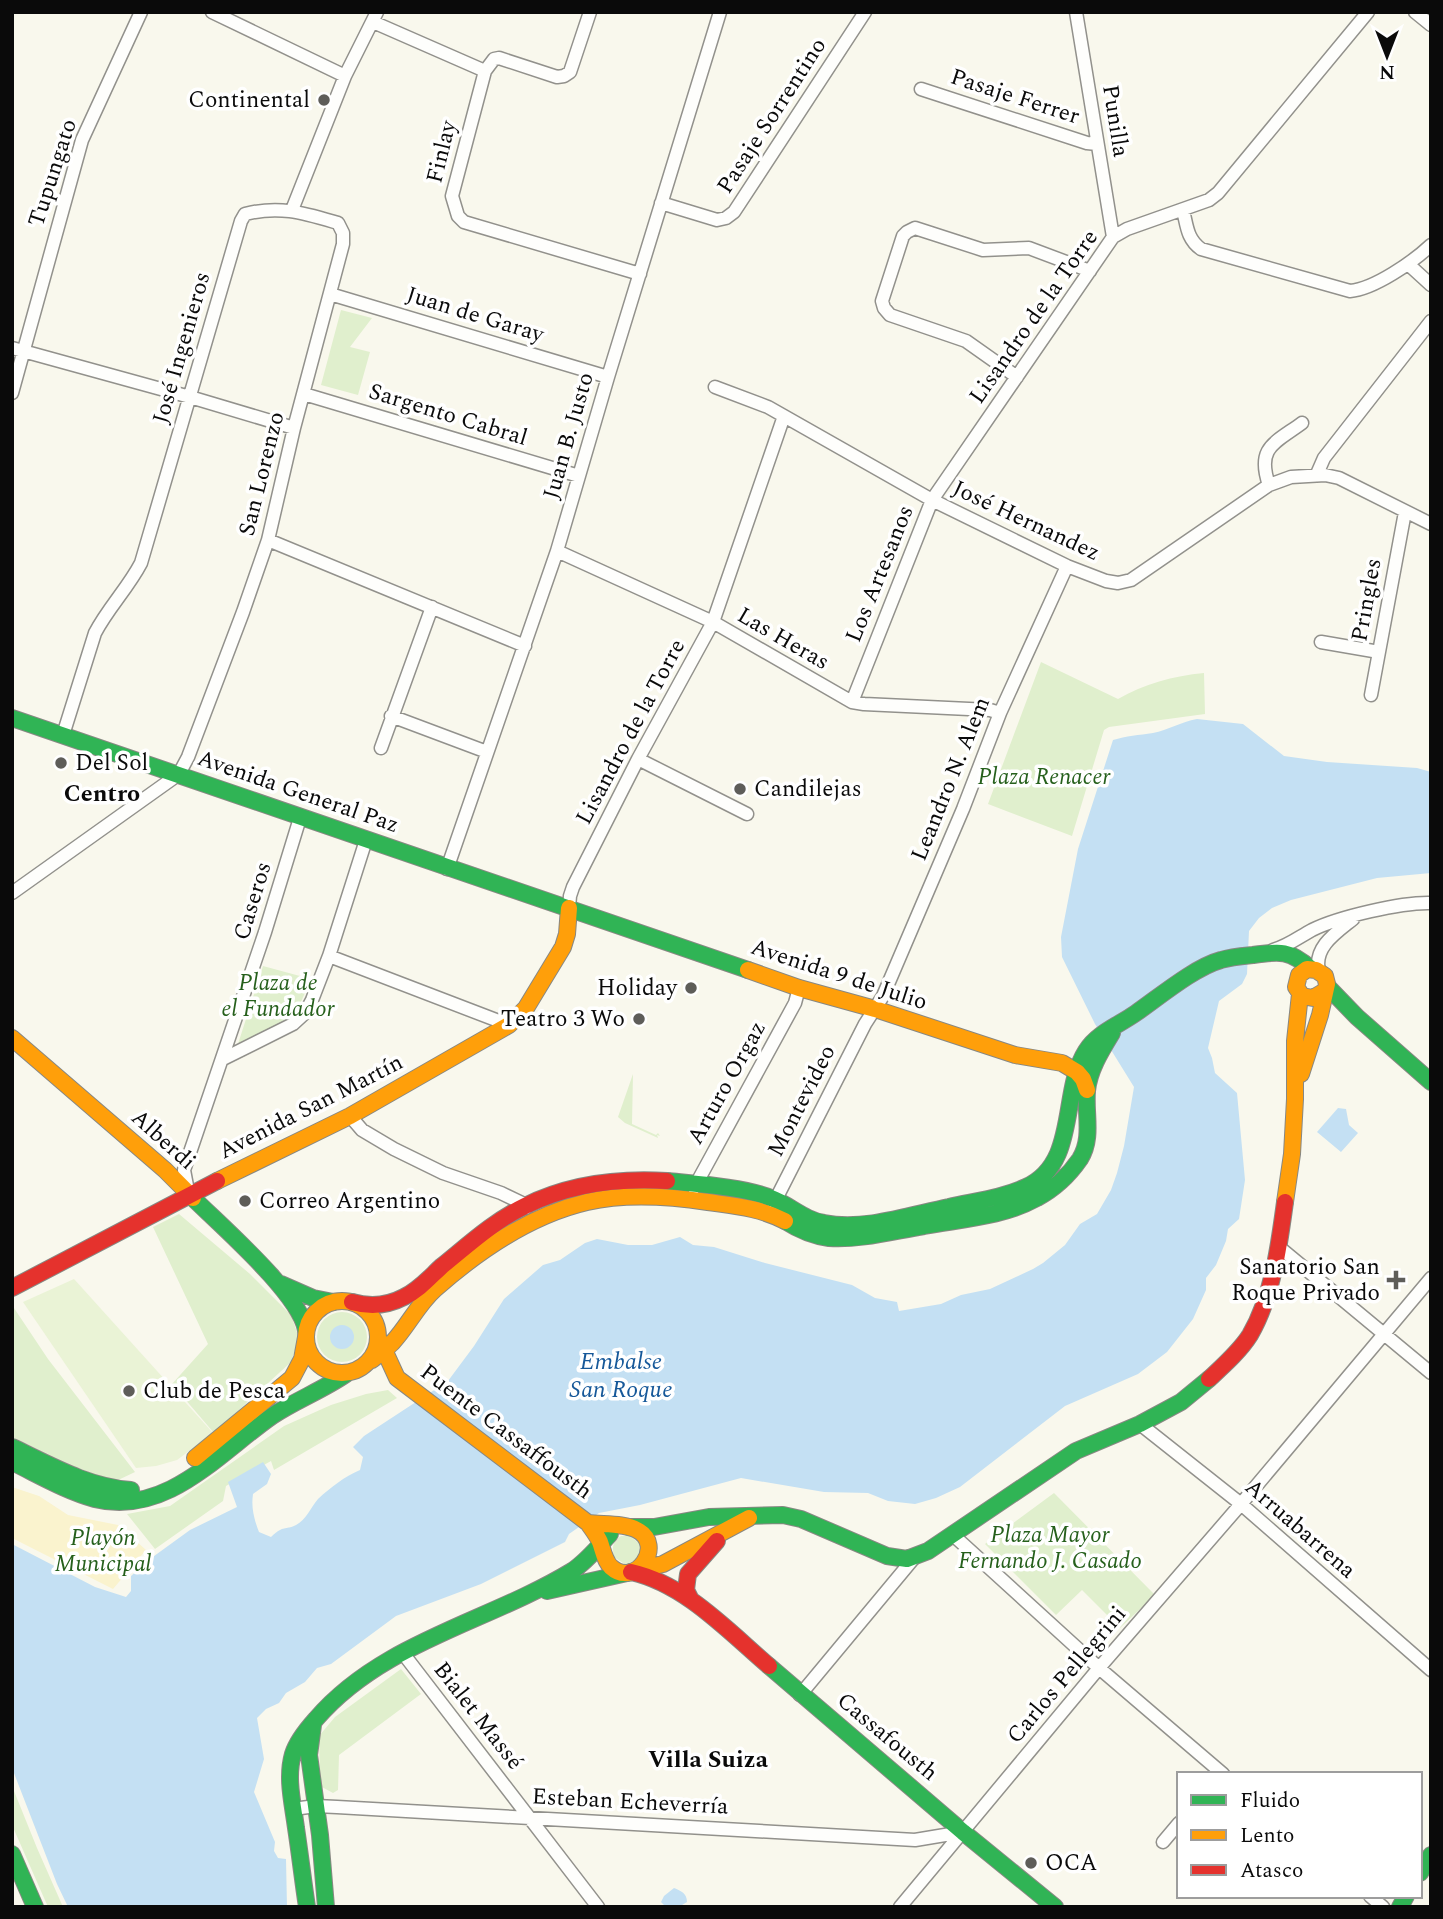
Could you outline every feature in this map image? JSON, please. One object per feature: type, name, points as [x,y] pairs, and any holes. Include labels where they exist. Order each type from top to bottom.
[{"type":"main road","name":"Avenida General Paz","points":[[12,718],[447,869],[569,908]]},
{"type":"main road","name":"Avenida 9 de Julio","points":[[569,908],[799,988],[874,1009],[1002,1051],[1068,1066],[1077,1072]]},
{"type":"main road","name":"Avenida San Martín","points":[[12,1288],[189,1195],[350,1116],[509,1025],[526,1008],[563,947],[569,908]]},
{"type":"main road","points":[[1052,1062],[1067,1057],[1211,963],[1231,957],[1283,952],[1309,978],[1431,1082]]},
{"type":"main road","points":[[1264,953],[1283,967],[1309,978]]},
{"type":"main road","points":[[1295,1099],[1303,1065],[1309,978]]},
{"type":"main road","points":[[307,1907],[289,1778],[290,1763],[304,1732],[330,1702],[348,1686],[402,1652],[522,1597],[573,1570],[613,1537],[654,1527],[709,1517],[761,1514],[792,1516],[887,1556],[900,1559],[915,1557],[953,1535],[1076,1451],[1140,1423],[1194,1393],[1242,1345],[1264,1304],[1279,1247],[1292,1154],[1294,1066],[1309,978]]},
{"type":"main road","points":[[12,1447],[97,1486],[123,1490],[146,1488],[173,1475],[292,1377],[303,1359],[310,1320],[324,1306],[334,1302],[352,1302],[366,1307],[400,1299],[526,1205],[577,1188],[611,1181],[653,1180],[753,1208],[773,1206],[811,1220],[842,1225],[918,1213],[1018,1191],[1042,1177],[1057,1158],[1065,1136],[1077,1072],[1088,1047],[1110,1029]]},
{"type":"main road","points":[[773,1206],[815,1236],[841,1239],[998,1213],[1024,1205],[1053,1189],[1068,1174],[1084,1150],[1087,1090],[1094,1065],[1110,1029]]},
{"type":"main road","name":"Alberdi","points":[[12,1038],[165,1170],[277,1282],[304,1320],[306,1333]]},
{"type":"main road","points":[[1077,1072],[1087,1090]]},
{"type":"main road","points":[[12,1462],[97,1500],[112,1503],[144,1501],[172,1490],[272,1416],[302,1397],[366,1365],[378,1349],[392,1343],[419,1305],[435,1289],[528,1225],[585,1202],[694,1191]]},
{"type":"main road","name":"Alberdi","points":[[277,1282],[313,1298],[334,1302]]},
{"type":"main road","points":[[352,1302],[369,1312],[375,1321],[378,1349]]},
{"type":"main road","points":[[306,1333],[307,1346],[314,1361],[328,1371],[349,1373]]},
{"type":"main road","name":"Puente Cassaffousth","points":[[378,1349],[397,1378],[588,1523],[613,1537]]},
{"type":"main road","name":"Puente Cassaffousth","points":[[349,1373],[397,1378]]},
{"type":"main road","points":[[522,1597],[663,1564],[761,1514]]},
{"type":"main road","name":"Puente Cassaffousth","points":[[588,1523],[613,1537]]},
{"type":"main road","points":[[691,1600],[686,1591],[688,1574],[729,1528]]},
{"type":"main road","points":[[642,1533],[649,1546],[645,1563],[632,1572],[621,1572],[609,1565],[613,1537],[642,1533]]},
{"type":"main road","name":"Cassafousth","points":[[649,1546],[691,1600]]},
{"type":"main road","name":"Cassafousth","points":[[632,1572],[663,1581],[691,1600],[800,1695],[1055,1907]]},
{"type":"main road","points":[[314,1721],[309,1755],[326,1907]]},
{"type":"main road","points":[[12,1854],[35,1907]]},
{"type":"street","name":"Tupungato","points":[[12,393],[18,350],[82,140],[141,12]]},
{"type":"street","points":[[212,12],[345,76]]},
{"type":"street","points":[[292,210],[345,76],[375,17],[485,71],[494,59],[499,58],[557,77],[570,72],[590,12]]},
{"type":"street","name":"Juan B. Justo","points":[[447,869],[557,551],[720,12]]},
{"type":"street","name":"Pasaje Sorrentino","points":[[661,203],[717,220],[734,212],[865,12]]},
{"type":"street","name":"Punilla","points":[[1076,12],[1113,237]]},
{"type":"street","name":"Lisandro de la Torre","points":[[932,500],[1113,237],[1127,229],[1209,200],[1218,193],[1368,12]]},
{"type":"street","points":[[1415,12],[1431,25]]},
{"type":"street","name":"Finlay","points":[[485,71],[452,196],[458,216],[464,222],[640,274]]},
{"type":"street","name":"Pasaje Ferrer","points":[[921,89],[1097,144]]},
{"type":"street","name":"José Ingenieros","points":[[63,735],[94,633],[141,563],[241,221],[245,214],[262,210],[292,210]]},
{"type":"street","name":"San Lorenzo","points":[[179,774],[188,757],[268,540],[294,428],[343,244],[344,233],[338,223],[292,210]]},
{"type":"street","points":[[1183,210],[1188,235],[1201,249],[1350,291],[1365,288],[1408,264],[1431,245]]},
{"type":"street","points":[[1017,377],[966,341],[890,315],[884,308],[882,300],[903,236],[915,228],[983,250],[1029,248],[1090,271]]},
{"type":"street","points":[[1408,264],[1431,285]]},
{"type":"street","name":"Juan de Garay","points":[[330,294],[608,377]]},
{"type":"street","points":[[1317,474],[1324,458],[1431,321]]},
{"type":"street","points":[[18,350],[294,428]]},
{"type":"street","name":"José Hernandez","points":[[715,387],[768,407],[932,500],[1067,566],[1106,581],[1118,583],[1131,580],[1269,485],[1291,477],[1317,474],[1339,478],[1431,524]]},
{"type":"street","name":"Sargento Cabral","points":[[304,394],[579,476]]},
{"type":"street","name":"Lisandro de la Torre","points":[[569,908],[573,887],[638,759],[713,622],[784,416]]},
{"type":"street","points":[[1269,485],[1264,469],[1269,447],[1303,423]]},
{"type":"street","name":"Los Artesanos","points":[[852,702],[932,500]]},
{"type":"street","name":"Pringles","points":[[1371,695],[1405,512]]},
{"type":"street","points":[[268,540],[525,646]]},
{"type":"street","name":"Las Heras","points":[[557,551],[713,622],[852,702],[990,710],[1000,713]]},
{"type":"street","name":"Leandro N. Alem","points":[[874,1009],[883,996],[958,822],[1000,713],[1067,566]]},
{"type":"street","points":[[381,748],[432,607]]},
{"type":"street","points":[[1321,642],[1379,652]]},
{"type":"street","points":[[391,716],[487,752]]},
{"type":"street","points":[[638,759],[747,814]]},
{"type":"street","points":[[12,893],[179,774]]},
{"type":"street","name":"Caseros","points":[[189,1195],[184,1170],[265,932],[300,818]]},
{"type":"street","points":[[223,1059],[293,1024],[305,1013],[329,956],[366,840]]},
{"type":"street","points":[[1264,953],[1286,946],[1311,931],[1356,916],[1393,907],[1431,903]]},
{"type":"street","points":[[1309,978],[1324,945],[1356,916]]},
{"type":"street","points":[[1309,978],[1300,948],[1311,931]]},
{"type":"street","points":[[329,956],[509,1025]]},
{"type":"street","name":"Arturo Orgaz","points":[[694,1191],[795,1003],[799,988]]},
{"type":"street","name":"Montevideo","points":[[773,1206],[874,1009]]},
{"type":"street","points":[[350,1116],[362,1130],[394,1149],[443,1173],[501,1193],[526,1205],[528,1225]]},
{"type":"street","points":[[1279,1247],[1431,1373]]},
{"type":"street","name":"Carlos Pellegrini","points":[[900,1907],[1099,1668],[1431,1278]]},
{"type":"street","name":"Arruabarrena","points":[[1140,1423],[1241,1504],[1431,1670]]},
{"type":"street","points":[[953,1535],[1099,1668],[1221,1772]]},
{"type":"street","points":[[800,1695],[915,1557]]},
{"type":"street","name":"Bialet Massé","points":[[402,1652],[598,1907]]},
{"type":"street","name":"Esteban Echeverría","points":[[293,1809],[316,1807],[530,1817],[915,1840],[963,1832]]},
{"type":"street","points":[[1163,1842],[1177,1825]]},
{"type":"green space","points":[[341,310],[372,318],[350,347],[370,352],[358,395],[321,385]]},
{"type":"green space","name":"Plaza Renacer","points":[[1041,662],[1118,699],[1159,682],[1204,673],[1205,714],[1109,727],[1104,730],[1072,836],[988,804]]},
{"type":"green space","name":"Plaza de el Fundador","points":[[263,966],[311,979],[297,1011],[285,1021],[238,1044]]},
{"type":"green space","points":[[633,1074],[632,1124],[656,1135],[658,1133],[658,1138],[618,1117]]},
{"type":"green space","points":[[179,1214],[250,1274],[291,1315],[299,1338],[291,1362],[214,1433],[172,1384],[208,1344],[153,1227]]},
{"type":"green space","name":"Club de Pesca","points":[[74,1279],[213,1433],[177,1460],[136,1468],[23,1302]]},
{"type":"green space","points":[[12,1308],[135,1472],[114,1482],[63,1462],[12,1437]]},
{"type":"green space","points":[[342,1312],[360,1319],[367,1337],[360,1355],[342,1362],[324,1355],[317,1337],[324,1319]]},
{"type":"green space","points":[[388,1390],[397,1398],[274,1470],[271,1461],[226,1486],[223,1501],[155,1549],[127,1514],[170,1506],[284,1426],[331,1405]]},
{"type":"green space","name":"Plaza Mayor Fernando J. Casado","points":[[1054,1493],[1155,1595],[1120,1628],[1082,1590],[1056,1615],[985,1544]]},
{"type":"green space","points":[[621,1536],[630,1536],[640,1544],[639,1558],[626,1565],[613,1554],[614,1543]]},
{"type":"green space","points":[[401,1669],[421,1694],[339,1755],[338,1790],[333,1793],[320,1786],[319,1736],[335,1717]]},
{"type":"green space","points":[[12,1786],[63,1907],[48,1907],[12,1825]]},
{"type":"sand","name":"Playón Municipal","points":[[12,1487],[39,1496],[68,1515],[118,1525],[146,1550],[113,1589],[12,1538]]},
{"type":"water","name":"Embalse San Roque","points":[[1197,719],[1243,724],[1284,756],[1327,762],[1417,768],[1431,772],[1431,873],[1377,878],[1291,900],[1272,908],[1259,918],[1249,931],[1247,974],[1242,984],[1219,1001],[1208,1048],[1215,1073],[1237,1093],[1245,1180],[1239,1219],[1228,1229],[1216,1265],[1206,1278],[1206,1290],[1193,1319],[1167,1352],[1138,1374],[1065,1406],[960,1487],[915,1504],[888,1501],[868,1493],[824,1492],[741,1478],[599,1513],[569,1534],[565,1542],[481,1584],[396,1616],[331,1664],[317,1668],[305,1682],[286,1693],[279,1703],[266,1709],[257,1718],[264,1759],[254,1792],[275,1842],[274,1851],[278,1858],[286,1859],[287,1907],[68,1907],[12,1768],[12,1544],[95,1587],[126,1597],[131,1591],[131,1576],[150,1559],[190,1530],[237,1507],[228,1482],[263,1462],[271,1474],[267,1484],[253,1494],[253,1513],[259,1532],[271,1537],[282,1529],[296,1525],[303,1520],[318,1499],[343,1479],[360,1470],[363,1457],[353,1447],[364,1436],[448,1381],[504,1299],[543,1265],[560,1260],[585,1243],[597,1239],[628,1245],[652,1245],[680,1237],[693,1245],[714,1247],[852,1285],[875,1298],[897,1302],[899,1311],[941,1304],[961,1295],[990,1289],[1043,1263],[1065,1245],[1080,1224],[1097,1214],[1111,1190],[1124,1146],[1134,1087],[1095,1024],[1062,957],[1061,937],[1078,849],[1113,740],[1159,732]]},
{"type":"water","points":[[1338,1108],[1346,1109],[1349,1125],[1358,1133],[1341,1152],[1317,1132]]},
{"type":"water","points":[[342,1325],[353,1332],[354,1337],[347,1348],[342,1349],[331,1342],[330,1337],[337,1326]]},
{"type":"water","points":[[674,1888],[685,1894],[687,1902],[682,1905],[664,1905],[661,1902],[664,1896]]},
{"type":"traffic: fast","points":[[12,718],[748,970]]},
{"type":"traffic: fast","points":[[667,1181],[720,1186],[760,1194],[810,1219],[839,1225],[871,1224],[1008,1194],[1043,1176],[1054,1161],[1066,1125],[1078,1068],[1086,1051],[1102,1034],[1189,976],[1221,960],[1284,953],[1297,958],[1311,969]]},
{"type":"traffic: fast","points":[[1327,986],[1357,1017],[1431,1082]]},
{"type":"traffic: fast","points":[[785,1221],[817,1236],[853,1238],[996,1213],[1024,1204],[1043,1194],[1066,1176],[1084,1151],[1088,1083],[1096,1061],[1112,1033]]},
{"type":"traffic: fast","points":[[193,1198],[275,1279],[300,1315],[306,1330]]},
{"type":"traffic: fast","points":[[281,1284],[313,1298],[333,1302]]},
{"type":"traffic: fast","points":[[12,1462],[84,1496],[121,1502],[145,1499],[190,1478],[272,1416],[346,1374]]},
{"type":"traffic: fast","points":[[629,1527],[654,1527],[709,1517],[783,1515],[801,1519],[887,1556],[907,1559],[928,1551],[1076,1451],[1140,1424],[1181,1402],[1209,1379]]},
{"type":"traffic: fast","points":[[12,1447],[84,1480],[131,1490]]},
{"type":"traffic: fast","points":[[307,1907],[290,1772],[295,1749],[309,1727],[343,1693],[372,1671],[437,1635],[540,1589],[572,1571],[610,1534]]},
{"type":"traffic: fast","points":[[547,1591],[627,1573]]},
{"type":"traffic: fast","points":[[769,1666],[1055,1907]]},
{"type":"traffic: fast","points":[[313,1725],[309,1755],[326,1907]]},
{"type":"traffic: fast","points":[[12,1854],[35,1907]]},
{"type":"traffic: fast","points":[[1422,1870],[1431,1855]]},
{"type":"traffic: fast","points":[[1400,1907],[1405,1898]]},
{"type":"traffic: slow","points":[[217,1181],[350,1116],[509,1025],[526,1008],[563,947],[569,908]]},
{"type":"traffic: slow","points":[[1301,1074],[1320,1015],[1327,984],[1325,976],[1316,970],[1307,969],[1299,975],[1296,987],[1302,996],[1313,998],[1325,991]]},
{"type":"traffic: slow","points":[[748,970],[1015,1055],[1062,1063],[1077,1072],[1087,1090]]},
{"type":"traffic: slow","points":[[1285,1202],[1292,1154],[1295,1041],[1300,994]]},
{"type":"traffic: slow","points":[[12,1038],[165,1170],[193,1198]]},
{"type":"traffic: slow","points":[[372,1360],[392,1343],[429,1295],[451,1275],[525,1225],[566,1208],[617,1197],[662,1197],[748,1208],[785,1221]]},
{"type":"traffic: slow","points":[[349,1301],[368,1311],[376,1323],[378,1337],[376,1351],[368,1363],[356,1371],[335,1373],[316,1363],[308,1351],[306,1330],[316,1311],[328,1303],[349,1301]]},
{"type":"traffic: slow","points":[[195,1458],[292,1378],[302,1359],[306,1337]]},
{"type":"traffic: slow","points":[[380,1341],[397,1378],[588,1523],[599,1539],[611,1567],[629,1573],[644,1562],[649,1545],[637,1530],[620,1525],[588,1523]]},
{"type":"traffic: slow","points":[[637,1570],[663,1564],[749,1518]]},
{"type":"traffic: jam","points":[[12,1288],[217,1181]]},
{"type":"traffic: jam","points":[[352,1302],[378,1305],[409,1294],[492,1226],[542,1198],[594,1184],[667,1181]]},
{"type":"traffic: jam","points":[[1209,1379],[1241,1347],[1258,1320],[1274,1270],[1285,1202]]},
{"type":"traffic: jam","points":[[691,1600],[686,1590],[688,1574],[717,1541]]},
{"type":"traffic: jam","points":[[631,1572],[651,1578],[688,1598],[769,1666]]},
{"type":"place","name":"Continental","points":[[324,100]]},
{"type":"place","name":"Del Sol","points":[[61,763]]},
{"type":"place","name":"Candilejas","points":[[740,789]]},
{"type":"place","name":"Holiday","points":[[691,988]]},
{"type":"place","name":"Teatro 3 Wo","points":[[639,1019]]},
{"type":"place","name":"Correo Argentino","points":[[245,1201]]},
{"type":"place","name":"Sanatorio San Roque Privado","points":[[1396,1280]]},
{"type":"place","name":"Club de Pesca","points":[[129,1391]]},
{"type":"place","name":"OCA","points":[[1031,1863]]},
{"type":"district","name":"Centro","points":[[102,794]]},
{"type":"district","name":"Villa Suiza","points":[[708,1760]]}]
